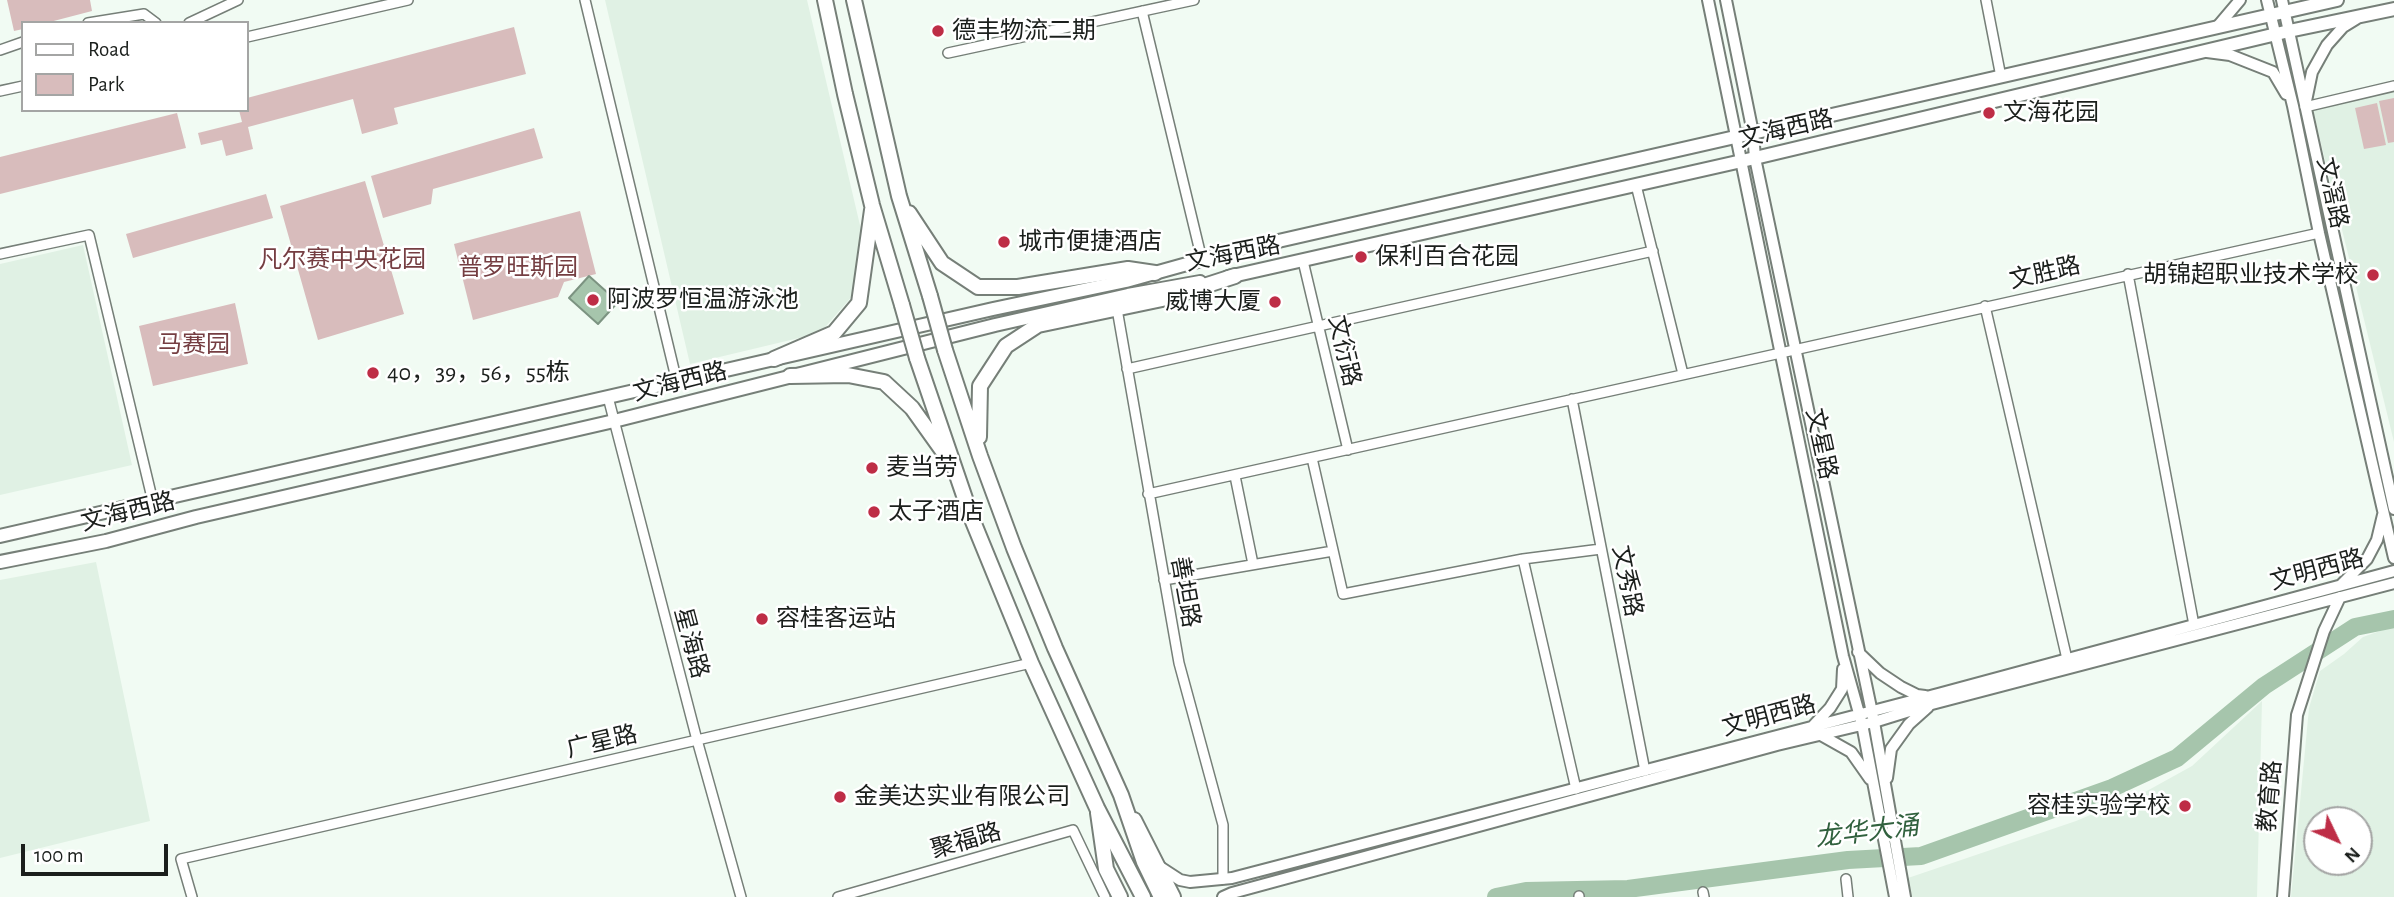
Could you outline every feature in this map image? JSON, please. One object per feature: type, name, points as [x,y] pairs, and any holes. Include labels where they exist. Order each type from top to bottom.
[{"type":"main road","points":[[825,0],[872,205],[951,462],[1031,663],[1097,808],[1143,897]]},
{"type":"main road","points":[[854,0],[899,196],[980,456],[1055,648],[1121,795],[1161,897]]},
{"type":"main road","name":"文海西路","points":[[0,534],[153,502],[1155,273],[2271,14],[2284,6],[2337,0]]},
{"type":"main road","name":"文海西路","points":[[0,562],[106,541],[196,517],[614,421],[1102,301],[1303,261],[2394,9]]},
{"type":"main road","points":[[899,196],[942,263],[978,287],[1018,287],[1128,269],[1155,273]]},
{"type":"main road","points":[[774,359],[834,333],[859,303],[872,205]]},
{"type":"main road","points":[[980,456],[980,386],[1006,346],[1038,325],[1167,298],[1235,276]]},
{"type":"main road","points":[[790,376],[848,375],[884,382],[912,408],[951,462]]},
{"type":"main road","points":[[1097,808],[1107,869],[1120,897]]},
{"type":"main road","points":[[1150,864],[1173,897]]},
{"type":"street","points":[[193,21],[238,0]]},
{"type":"street","points":[[248,37],[408,0]]},
{"type":"street","points":[[586,0],[677,382]]},
{"type":"street","points":[[948,52],[1194,0]]},
{"type":"street","name":"文星路","points":[[1708,0],[1843,656],[1866,718],[1886,787],[1895,897]]},
{"type":"street","name":"文星路","points":[[1726,0],[1753,134],[1755,158],[1858,652],[1872,782],[1891,851]]},
{"type":"street","points":[[1986,0],[2001,77]]},
{"type":"street","points":[[2218,26],[2240,0]]},
{"type":"street","name":"文滘路","points":[[2267,0],[2293,106],[2319,233],[2391,509]]},
{"type":"street","name":"文滘路","points":[[2284,6],[2391,509],[2394,558]]},
{"type":"street","points":[[1142,11],[1202,260]]},
{"type":"street","points":[[101,21],[144,14],[153,21]]},
{"type":"street","points":[[2362,16],[2343,27],[2327,45],[2312,72],[2305,107],[2394,86]]},
{"type":"street","points":[[0,50],[21,43]]},
{"type":"street","points":[[2207,52],[2230,55],[2273,72],[2293,106]]},
{"type":"street","points":[[0,91],[21,86]]},
{"type":"street","points":[[1636,185],[1683,374]]},
{"type":"street","name":"文胜路","points":[[1148,494],[2319,233]]},
{"type":"street","points":[[0,254],[89,235],[153,502]]},
{"type":"street","points":[[1127,369],[1653,251]]},
{"type":"street","name":"文衍路","points":[[1303,261],[1348,450]]},
{"type":"street","points":[[2128,274],[2194,625]]},
{"type":"street","points":[[1986,306],[2067,659]]},
{"type":"street","name":"善坦路","points":[[1117,309],[1179,663],[1223,825],[1223,879]]},
{"type":"street","name":"星海路","points":[[608,397],[696,740],[741,897]]},
{"type":"street","name":"文秀路","points":[[1572,399],[1644,771]]},
{"type":"street","points":[[1312,458],[1343,594],[1523,559],[1601,549]]},
{"type":"street","points":[[1235,476],[1253,564]]},
{"type":"street","points":[[2340,591],[2367,559],[2391,509]]},
{"type":"street","points":[[1164,580],[1333,551]]},
{"type":"street","points":[[1523,559],[1576,789]]},
{"type":"street","name":"文明西路","points":[[1150,864],[1180,880],[1190,882],[1223,879],[1644,771],[1866,718],[2340,591],[2394,571]]},
{"type":"street","name":"文明西路","points":[[1930,700],[2194,625],[2340,591],[2394,583]]},
{"type":"street","name":"教育路","points":[[2283,897],[2297,715],[2323,631],[2340,591]]},
{"type":"street","points":[[1858,652],[1880,673],[1901,687],[1930,700],[1891,749],[1886,787]]},
{"type":"street","points":[[1843,656],[1842,689],[1816,730],[1851,752],[1872,782]]},
{"type":"street","name":"广星路","points":[[192,897],[181,859],[1031,663]]},
{"type":"street","name":"文明西路","points":[[1223,897],[1232,892],[1816,730]]},
{"type":"street","name":"聚福路","points":[[838,897],[1073,830],[1105,897]]},
{"type":"street","points":[[1893,864],[1905,897]]},
{"type":"street","points":[[1846,879],[1848,897]]},
{"type":"shaded area","points":[[605,0],[807,0],[867,255],[855,293],[820,333],[690,364]]},
{"type":"shaded area","name":"胡锦超职业技术学校","points":[[2394,88],[2394,442],[2312,107]]},
{"type":"shaded area","points":[[83,245],[132,465],[0,495],[0,264]]},
{"type":"shaded area","name":"阿波罗恒温游泳池","points":[[589,276],[618,302],[598,324],[569,298]]},
{"type":"shaded area","points":[[96,562],[150,821],[0,858],[0,580]]},
{"type":"shaded area","points":[[2394,626],[2394,897],[2291,897],[2309,708],[2320,671],[2363,637]]},
{"type":"shaded area","name":"容桂实验学校","points":[[2262,701],[2257,897],[1912,897],[1908,878],[2076,821],[2145,792],[2192,766]]},
{"type":"green space","points":[[7,0],[90,0],[92,11],[54,21],[21,21],[21,29],[14,31]]},
{"type":"green space","points":[[514,27],[526,74],[394,108],[398,124],[362,134],[353,99],[248,127],[253,149],[226,156],[222,140],[201,145],[198,133],[242,122],[240,112],[248,112],[248,98]]},
{"type":"green space","points":[[2394,98],[2394,142],[2388,143],[2379,101]]},
{"type":"green space","points":[[2377,103],[2386,145],[2364,149],[2355,108]]},
{"type":"green space","points":[[177,113],[186,148],[0,194],[0,157]]},
{"type":"green space","points":[[534,128],[543,158],[433,189],[431,204],[383,218],[371,176]]},
{"type":"green space","name":"凡尔赛中央花园","points":[[365,181],[404,314],[318,340],[280,206]]},
{"type":"green space","points":[[266,194],[273,218],[133,258],[126,234]]},
{"type":"green space","name":"普罗旺斯园","points":[[580,211],[596,274],[564,282],[558,297],[473,320],[454,244]]},
{"type":"green space","name":"马赛园","points":[[235,303],[248,364],[153,386],[139,326]]},
{"type":"waterway","name":"龙华大涌","points":[[1496,897],[1526,891],[1628,889],[1848,860],[1921,856],[2112,788],[2177,758],[2264,686],[2355,627],[2394,619]]},
{"type":"place","name":"德丰物流二期","points":[[938,31]]},
{"type":"place","name":"文海花园","points":[[1989,113]]},
{"type":"place","name":"城市便捷酒店","points":[[1004,242]]},
{"type":"place","name":"保利百合花园","points":[[1361,257]]},
{"type":"place","name":"胡锦超职业技术学校","points":[[2373,275]]},
{"type":"place","name":"阿波罗恒温游泳池","points":[[593,300]]},
{"type":"place","name":"威博大厦","points":[[1275,302]]},
{"type":"place","name":"40，39，56，55栋","points":[[373,373]]},
{"type":"place","name":"麦当劳","points":[[872,468]]},
{"type":"place","name":"太子酒店","points":[[874,512]]},
{"type":"place","name":"容桂客运站","points":[[762,619]]},
{"type":"place","name":"金美达实业有限公司","points":[[840,797]]},
{"type":"place","name":"容桂实验学校","points":[[2185,806]]}]
